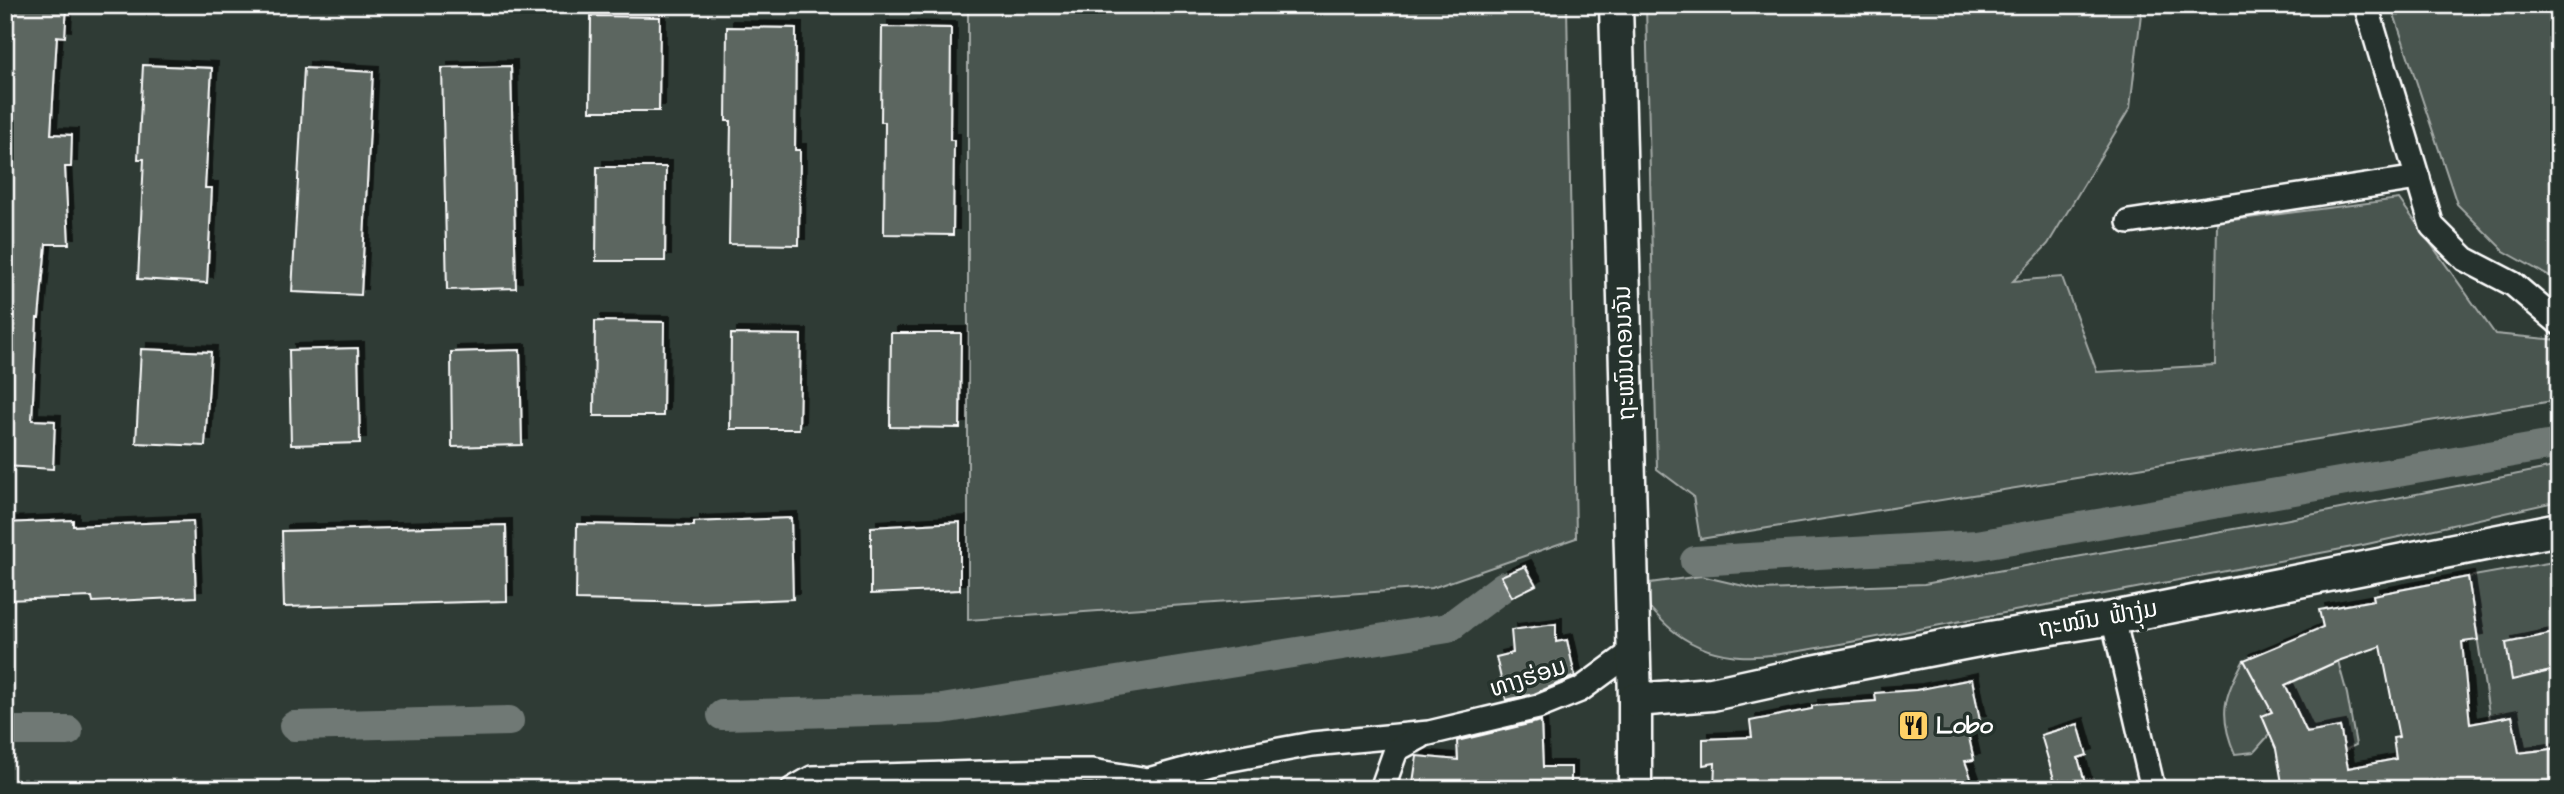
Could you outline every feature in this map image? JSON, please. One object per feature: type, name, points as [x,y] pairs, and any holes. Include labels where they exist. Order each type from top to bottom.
[{"type":"street","name":"ຖະໝົນດອນຈັນ","points":[[1616,5],[1635,700],[1635,789]]},
{"type":"street","points":[[2365,5],[2432,226],[2465,259],[2513,284],[2559,323]]},
{"type":"street","points":[[2129,222],[2418,178]]},
{"type":"street","name":"ຖະໝົນ ຟ້າງຸ່ມ","points":[[1635,700],[1712,694],[1808,673],[1984,639],[2113,618],[2559,529]]},
{"type":"street","points":[[2113,618],[2153,789]]},
{"type":"street","name":"ທາງຮ່ອມ","points":[[1429,733],[1538,707],[1580,690],[1633,650]]},
{"type":"street","points":[[793,789],[812,778],[1056,771],[1092,771],[1142,785],[1210,763],[1301,746],[1429,733]]},
{"type":"street","points":[[1382,789],[1396,750],[1429,733]]},
{"type":"shaded area","points":[[968,5],[1567,5],[1576,538],[1432,588],[968,620]]},
{"type":"shaded area","points":[[1646,5],[2142,5],[2130,108],[2048,244],[2013,281],[2062,277],[2097,372],[2215,365],[2217,222],[2399,199],[2495,334],[2559,340],[2559,400],[1700,539],[1693,496],[1657,469]]},
{"type":"shaded area","points":[[2391,5],[2559,5],[2559,282],[2504,251],[2457,204]]},
{"type":"shaded area","points":[[2559,466],[2559,501],[2363,545],[1793,652],[1753,656],[1714,652],[1695,645],[1676,633],[1648,606],[1650,583],[1701,576],[1761,590],[1924,584],[2284,520]]},
{"type":"shaded area","points":[[2559,561],[2559,748],[2519,752],[2512,716],[2490,720],[2468,577]]},
{"type":"shaded area","points":[[2244,660],[2263,696],[2338,661],[2356,745],[2345,750],[2340,727],[2311,733],[2304,728],[2293,703],[2262,716],[2270,734],[2254,752],[2235,754],[2225,716],[2228,695]]},
{"type":"shaded area","points":[[1209,776],[1231,782],[1234,789],[1188,789],[1189,785]]},
{"type":"building","points":[[5,5],[67,5],[65,37],[57,36],[51,134],[72,135],[71,167],[65,167],[69,244],[46,244],[37,318],[32,420],[55,421],[53,469],[5,466]]},
{"type":"building","points":[[591,16],[660,17],[659,111],[590,111]]},
{"type":"building","points":[[727,27],[796,28],[795,150],[800,150],[799,245],[729,244],[731,121],[726,121]]},
{"type":"building","points":[[882,27],[951,28],[953,235],[884,234]]},
{"type":"building","points":[[143,65],[212,68],[205,188],[212,188],[207,283],[138,279],[144,159],[138,159]]},
{"type":"building","points":[[511,66],[516,288],[447,290],[442,68]]},
{"type":"building","points":[[304,68],[373,72],[361,295],[292,292]]},
{"type":"building","points":[[597,167],[666,167],[665,261],[596,261]]},
{"type":"building","points":[[595,321],[664,322],[663,416],[594,416]]},
{"type":"building","points":[[891,333],[961,333],[960,428],[890,427]]},
{"type":"building","points":[[731,334],[801,335],[799,429],[730,429]]},
{"type":"building","points":[[358,348],[360,443],[291,445],[289,350]]},
{"type":"building","points":[[141,349],[211,352],[205,446],[136,443]]},
{"type":"building","points":[[520,350],[522,445],[452,447],[451,352]]},
{"type":"building","points":[[791,518],[793,599],[697,603],[576,600],[577,524],[694,526],[694,522]]},
{"type":"building","points":[[73,520],[73,526],[193,521],[196,597],[93,602],[92,597],[5,600],[5,523]]},
{"type":"building","points":[[960,522],[960,590],[871,594],[871,527]]},
{"type":"building","points":[[506,525],[507,601],[284,607],[282,531]]},
{"type":"building","points":[[1525,566],[1536,585],[1512,597],[1501,576]]},
{"type":"building","points":[[2468,577],[2478,640],[2462,642],[2470,724],[2512,716],[2519,753],[2559,748],[2559,789],[2283,789],[2276,749],[2262,716],[2272,712],[2244,660],[2323,627],[2319,610],[2374,600],[2373,595]],"holes":[[[2381,646],[2399,737],[2393,738],[2396,759],[2348,768],[2340,727],[2307,733],[2285,685],[2338,661]]]},
{"type":"building","points":[[1556,624],[1556,642],[1567,640],[1575,676],[1534,694],[1506,700],[1496,657],[1513,653],[1511,630]]},
{"type":"building","points":[[2559,632],[2559,669],[2512,680],[2506,643]]},
{"type":"building","points":[[1972,679],[1980,721],[1966,724],[1974,760],[1965,761],[1975,789],[1714,789],[1715,763],[1703,765],[1703,739],[1752,737],[1750,721],[1812,709],[1812,706],[1876,701],[1875,693],[1916,690]]},
{"type":"building","points":[[1541,721],[1543,767],[1571,767],[1571,789],[1412,789],[1417,756],[1458,760],[1457,741]]},
{"type":"building","points":[[2078,724],[2087,755],[2078,758],[2087,789],[2057,789],[2041,735]]},
{"type":"waterway","points":[[1695,561],[1977,545],[2559,444]]},
{"type":"waterway","points":[[722,715],[942,709],[1448,628],[1504,586]]},
{"type":"waterway","points":[[294,726],[509,721]]},
{"type":"waterway","points":[[5,731],[68,731]]},
{"type":"place","name":"Lobo","points":[[1913,726]]}]
